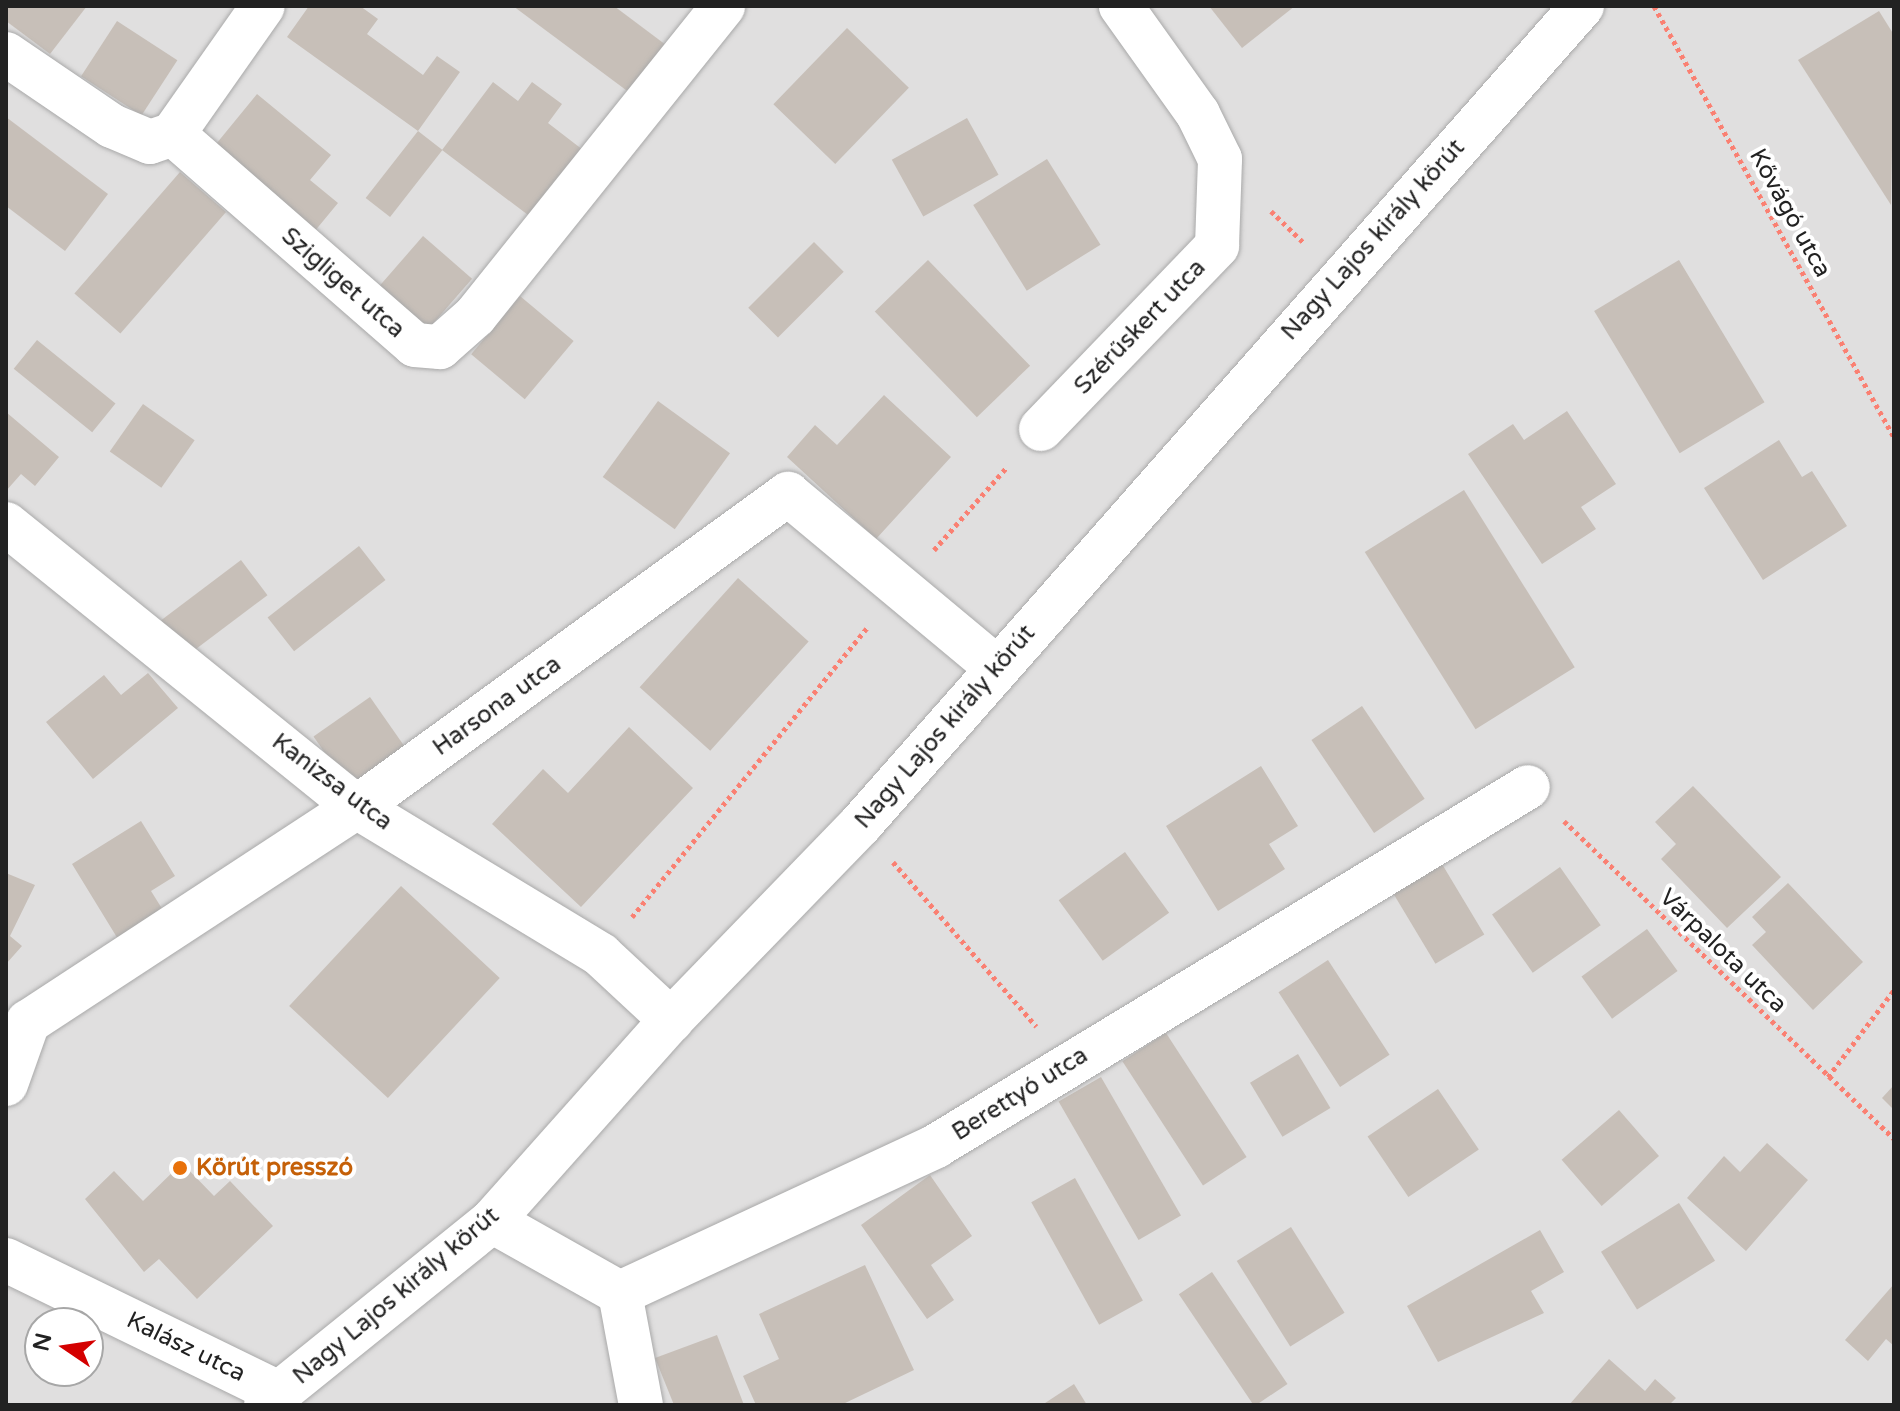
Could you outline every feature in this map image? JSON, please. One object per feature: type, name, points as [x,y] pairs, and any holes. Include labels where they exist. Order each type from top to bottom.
[{"type":"street","points":[[6,54],[112,126],[150,142],[173,134],[263,6]]},
{"type":"street","name":"Szigliget utca","points":[[173,134],[415,345],[440,347],[475,316],[723,6]]},
{"type":"street","name":"Szérűskert utca","points":[[1041,429],[1217,246],[1220,159],[1198,114],[1121,6]]},
{"type":"street","name":"Nagy Lajos király körút","points":[[273,1399],[492,1221],[671,1020],[860,825],[1339,278],[1582,6]]},
{"type":"street","name":"Harsona utca","points":[[6,1084],[28,1022],[357,807],[788,494],[997,668]]},
{"type":"street","name":"Kanizsa utca","points":[[6,524],[357,807],[601,955],[671,1020]]},
{"type":"street","name":"Berettyó utca","points":[[620,1293],[936,1146],[1528,787]]},
{"type":"street","points":[[492,1221],[620,1293],[641,1405]]},
{"type":"street","name":"Kalász utca","points":[[6,1260],[273,1399]]},
{"type":"path","name":"Kővágó utca","points":[[1654,6],[1894,437]]},
{"type":"path","points":[[1220,159],[1339,278]]},
{"type":"path","points":[[601,955],[900,589],[1041,429]]},
{"type":"path","name":"Várpalota utca","points":[[1528,787],[1894,1139]]},
{"type":"path","points":[[860,825],[1069,1063]]},
{"type":"path","points":[[1828,1077],[1894,990]]},
{"type":"shaded area","points":[[6,6],[1894,6],[1894,1405],[6,1405]]},
{"type":"building","points":[[6,6],[87,6],[50,54],[6,21]]},
{"type":"building","points":[[309,6],[360,6],[378,19],[367,34],[423,75],[437,56],[460,72],[418,131],[287,37]]},
{"type":"building","points":[[513,6],[614,6],[666,45],[630,93]]},
{"type":"building","points":[[1209,6],[1295,6],[1242,48]]},
{"type":"building","points":[[1879,11],[1894,35],[1891,205],[1798,60]]},
{"type":"building","points":[[117,21],[177,60],[141,116],[81,76]]},
{"type":"building","points":[[847,28],[909,88],[835,164],[773,104]]},
{"type":"building","points":[[493,82],[518,101],[532,82],[562,104],[548,123],[583,150],[532,218],[442,150]]},
{"type":"building","points":[[257,94],[331,155],[310,180],[338,203],[314,232],[212,149]]},
{"type":"building","points":[[6,117],[108,194],[65,251],[6,206]]},
{"type":"building","points":[[967,118],[999,175],[923,217],[892,160]]},
{"type":"building","points":[[418,131],[442,150],[390,217],[366,198]]},
{"type":"building","points":[[1047,159],[1101,245],[1027,291],[973,205]]},
{"type":"building","points":[[180,172],[226,212],[120,334],[74,294]]},
{"type":"building","points":[[423,236],[472,279],[427,330],[378,287]]},
{"type":"building","points":[[814,242],[844,272],[778,337],[748,308]]},
{"type":"building","points":[[928,260],[1030,366],[977,417],[875,311]]},
{"type":"building","points":[[1679,260],[1764,402],[1680,453],[1594,311]]},
{"type":"building","points":[[520,296],[574,341],[525,399],[471,354]]},
{"type":"building","points":[[37,340],[115,404],[92,432],[14,369]]},
{"type":"building","points":[[884,395],[951,457],[876,539],[787,457],[815,425],[837,445]]},
{"type":"building","points":[[658,401],[730,453],[675,529],[603,477]]},
{"type":"building","points":[[143,404],[195,440],[161,488],[110,452]]},
{"type":"building","points":[[1567,411],[1616,484],[1581,507],[1596,529],[1542,564],[1468,454],[1513,424],[1524,440]]},
{"type":"building","points":[[6,412],[59,457],[35,486],[21,474],[6,491]]},
{"type":"building","points":[[1779,440],[1802,477],[1812,471],[1847,526],[1763,580],[1704,488]]},
{"type":"building","points":[[1464,490],[1575,667],[1476,729],[1365,552]]},
{"type":"building","points":[[359,546],[385,580],[294,651],[268,617]]},
{"type":"building","points":[[241,560],[267,595],[188,655],[161,620]]},
{"type":"building","points":[[738,578],[809,642],[710,751],[640,687]]},
{"type":"building","points":[[148,673],[178,708],[93,779],[46,722],[104,675],[121,695]]},
{"type":"building","points":[[370,697],[408,752],[352,791],[313,737]]},
{"type":"building","points":[[1362,706],[1425,799],[1374,833],[1311,740]]},
{"type":"building","points":[[629,727],[693,788],[581,907],[492,824],[543,769],[568,793]]},
{"type":"building","points":[[1261,766],[1298,826],[1269,844],[1285,869],[1218,911],[1166,826]]},
{"type":"building","points":[[1693,786],[1781,877],[1727,928],[1661,859],[1676,844],[1655,822]]},
{"type":"building","points":[[141,821],[175,876],[151,891],[166,915],[121,944],[72,864]]},
{"type":"building","points":[[1125,852],[1169,913],[1103,961],[1059,900]]},
{"type":"building","points":[[1439,859],[1484,934],[1435,964],[1390,888]]},
{"type":"building","points":[[1560,867],[1601,925],[1533,973],[1492,915]]},
{"type":"building","points":[[6,873],[35,885],[10,936],[22,946],[6,964]]},
{"type":"building","points":[[1788,883],[1863,962],[1813,1010],[1752,945],[1766,932],[1752,917]]},
{"type":"building","points":[[401,886],[500,978],[388,1098],[289,1006]]},
{"type":"building","points":[[1647,929],[1678,971],[1612,1019],[1581,977]]},
{"type":"building","points":[[1328,960],[1390,1055],[1340,1087],[1279,992]]},
{"type":"building","points":[[1166,1033],[1247,1157],[1203,1185],[1122,1061]]},
{"type":"building","points":[[1298,1054],[1330,1108],[1282,1137],[1250,1083]]},
{"type":"building","points":[[1101,1077],[1181,1216],[1139,1240],[1059,1102]]},
{"type":"building","points":[[1894,1085],[1894,1110],[1882,1098]]},
{"type":"building","points":[[1438,1089],[1479,1150],[1408,1197],[1368,1137]]},
{"type":"building","points":[[1619,1110],[1659,1156],[1602,1206],[1562,1160]]},
{"type":"building","points":[[1767,1143],[1808,1180],[1746,1251],[1687,1198],[1724,1156],[1740,1172]]},
{"type":"building","points":[[182,1163],[214,1196],[230,1181],[273,1226],[197,1299],[159,1259],[144,1272],[85,1199],[114,1171],[143,1201]]},
{"type":"building","points":[[930,1175],[972,1236],[931,1265],[954,1300],[927,1319],[861,1225]]},
{"type":"building","points":[[1075,1178],[1143,1300],[1099,1325],[1031,1202]]},
{"type":"building","points":[[1679,1203],[1715,1261],[1637,1309],[1601,1252]]},
{"type":"building","points":[[1291,1227],[1345,1313],[1290,1347],[1237,1261]]},
{"type":"building","points":[[1540,1230],[1564,1272],[1531,1291],[1544,1313],[1438,1362],[1407,1306]]},
{"type":"building","points":[[865,1265],[914,1370],[841,1405],[756,1405],[743,1376],[779,1359],[759,1314]]},
{"type":"building","points":[[1212,1272],[1287,1384],[1253,1405],[1179,1294]]},
{"type":"building","points":[[1894,1284],[1894,1346],[1886,1339],[1868,1361],[1845,1340]]},
{"type":"building","points":[[717,1335],[744,1405],[674,1405],[655,1358]]},
{"type":"building","points":[[1609,1359],[1645,1391],[1655,1379],[1676,1398],[1669,1405],[1569,1405]]},
{"type":"building","points":[[1074,1384],[1087,1405],[1042,1405]]},
{"type":"place","name":"Körút presszó","points":[[180,1168]]}]
